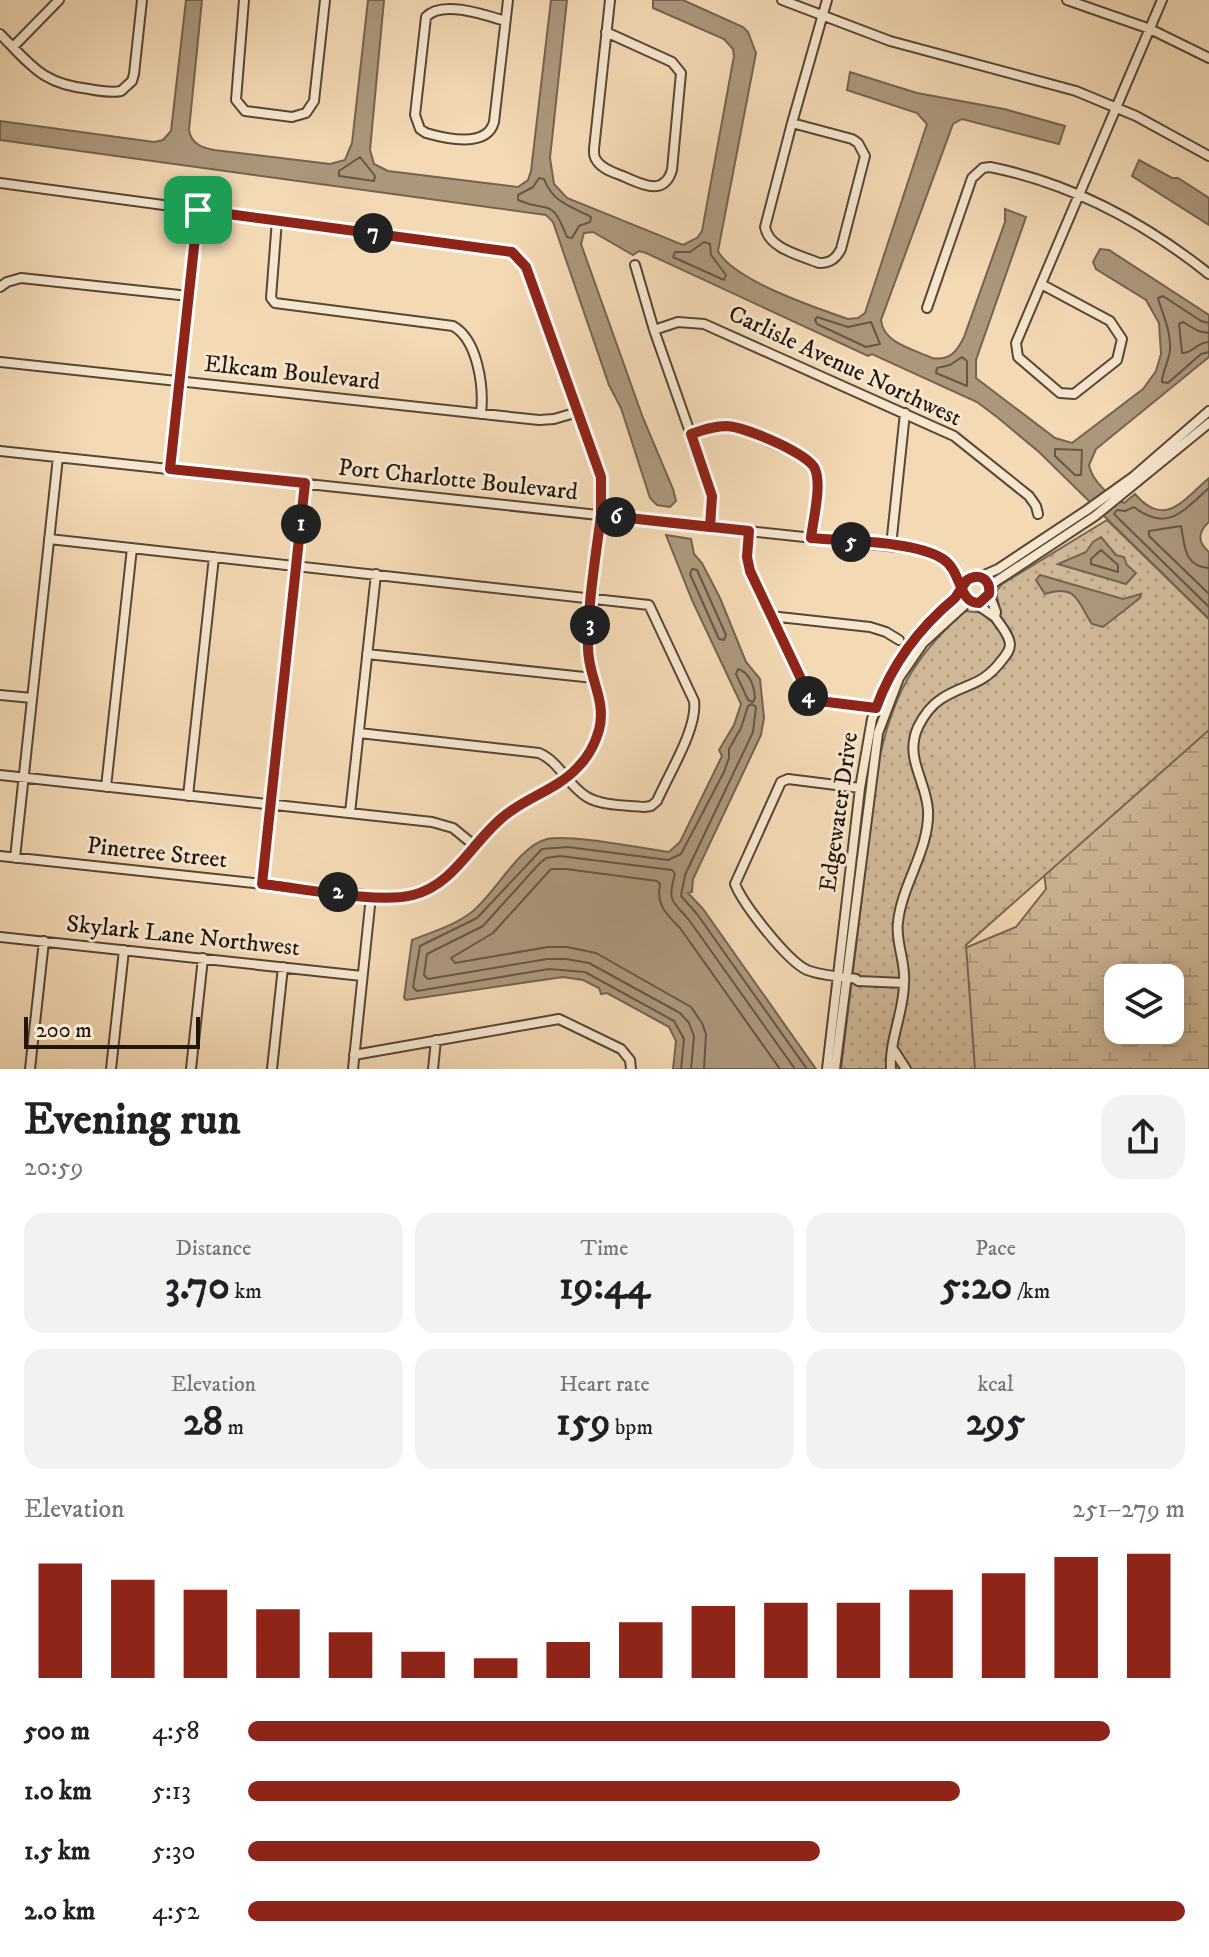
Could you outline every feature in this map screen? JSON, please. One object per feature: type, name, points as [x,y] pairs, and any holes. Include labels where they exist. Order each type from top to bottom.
[{"type":"street","points":[[13,47],[59,0]]},
{"type":"street","points":[[0,34],[43,76],[56,84],[121,91],[128,87],[134,74],[142,0]]},
{"type":"street","points":[[244,0],[236,100],[245,111],[292,117],[306,113],[314,101],[325,0]]},
{"type":"street","points":[[505,21],[449,4],[429,11],[415,115],[420,129],[426,133],[474,140],[482,138],[492,129],[508,0]]},
{"type":"street","points":[[606,32],[672,62],[681,73],[672,170],[665,183],[659,186],[645,186],[603,168],[594,156],[606,32],[610,0]]},
{"type":"street","points":[[782,0],[925,52],[1054,84],[1117,107],[1166,130],[1209,156]]},
{"type":"street","points":[[792,123],[852,139],[863,149],[865,156],[841,249],[838,256],[826,263],[776,245],[766,234],[765,227],[792,123],[820,16],[827,0]]},
{"type":"street","points":[[1067,0],[1086,3],[1150,29],[1209,58]]},
{"type":"street","points":[[1041,284],[1110,321],[1122,339],[1117,360],[1074,394],[1060,393],[1018,357],[1016,343],[1041,284],[1079,195],[1117,107],[1162,0]]},
{"type":"street","points":[[927,308],[972,178],[977,172],[990,167],[1079,195],[1154,234],[1209,274]]},
{"type":"street","points":[[0,183],[277,220],[271,298],[275,303],[453,326],[464,335],[479,374],[483,396],[481,414]]},
{"type":"street","points":[[170,469],[198,210]]},
{"type":"street","name":"Pinetree Street","points":[[0,856],[401,897],[425,891],[446,877],[513,809],[567,777],[589,753],[599,730],[601,705],[588,649],[601,515],[601,477],[526,267],[518,256],[505,250],[277,220]]},
{"type":"street","points":[[635,265],[654,330],[712,496],[710,527]]},
{"type":"street","points":[[0,287],[21,278],[189,296]]},
{"type":"street","name":"Carlisle Avenue Northwest","points":[[654,330],[678,322],[704,324],[905,413],[960,440],[1029,496],[1038,514]]},
{"type":"street","name":"Elkcam Boulevard","points":[[0,362],[546,420],[578,412]]},
{"type":"street","points":[[972,603],[985,600],[989,590],[1091,513],[1209,411]]},
{"type":"street","points":[[891,546],[905,413]]},
{"type":"street","points":[[962,588],[967,580],[998,569],[1122,495],[1209,423]]},
{"type":"street","points":[[691,434],[718,426],[739,428],[810,460],[818,480],[811,538]]},
{"type":"street","name":"Port Charlotte Boulevard","points":[[0,451],[891,546],[930,552],[954,568],[978,576]]},
{"type":"street","points":[[15,858],[58,457]]},
{"type":"street","points":[[262,884],[305,483]]},
{"type":"street","points":[[749,531],[748,564],[811,700],[876,708]]},
{"type":"street","points":[[49,539],[649,605],[694,701],[694,716],[657,801],[651,806],[593,800],[580,792],[551,760],[539,753],[359,733]]},
{"type":"street","points":[[106,787],[132,548]]},
{"type":"street","points":[[188,796],[214,557]]},
{"type":"street","points":[[891,1069],[904,999],[905,968],[897,924],[928,820],[925,793],[914,762],[915,735],[926,712],[934,704],[988,676],[1009,650],[1008,638],[995,617],[972,603],[954,568]]},
{"type":"street","points":[[350,813],[376,574]]},
{"type":"street","points":[[978,576],[989,590],[995,617]]},
{"type":"street","name":"Edgewater Drive","points":[[827,1069],[851,978],[860,788],[876,708],[908,647],[962,588]]},
{"type":"street","name":"Edgewater Drive","points":[[835,1069],[851,978],[876,744],[882,721],[899,678],[923,643],[972,603]]},
{"type":"street","points":[[770,616],[870,627],[899,640]]},
{"type":"street","points":[[367,654],[594,678]]},
{"type":"street","points":[[0,695],[32,698]]},
{"type":"street","points":[[0,775],[439,823],[459,832],[475,846]]},
{"type":"street","points":[[860,788],[788,779],[781,782],[735,884],[789,959],[808,970],[904,983]]},
{"type":"street","points":[[353,1069],[371,896]]},
{"type":"street","name":"Skylark Lane Northwest","points":[[0,937],[362,976]]},
{"type":"street","points":[[30,1069],[44,941]]},
{"type":"street","points":[[111,1069],[124,950]]},
{"type":"street","points":[[191,1069],[203,958]]},
{"type":"street","points":[[272,1069],[283,967]]},
{"type":"street","points":[[354,1055],[559,1019],[621,1049],[630,1060],[631,1069]]},
{"type":"street","points":[[433,1069],[436,1040]]},
{"type":"street","points":[[893,1048],[905,1069]]},
{"type":"green space","points":[[1107,520],[1209,619],[1209,730],[966,945],[975,1069],[841,1069],[878,766],[890,720],[907,680],[931,645],[965,611],[984,613],[991,621],[1001,614],[996,592],[1002,584]]},
{"type":"green space","points":[[1209,685],[1209,1069],[952,1069],[958,951],[1016,927],[1046,889],[1040,842]]},
{"type":"water","points":[[186,0],[202,0],[189,130],[198,144],[214,150],[330,164],[345,160],[352,143],[368,0],[384,0],[370,150],[374,164],[388,171],[518,187],[528,180],[531,171],[551,0],[567,0],[550,158],[554,184],[567,198],[683,245],[697,238],[702,231],[734,56],[733,49],[724,39],[653,8],[653,0],[683,0],[743,27],[756,53],[718,251],[727,262],[757,282],[848,319],[865,313],[927,124],[917,113],[847,90],[850,72],[917,93],[1004,109],[1065,126],[1059,144],[962,119],[953,124],[881,320],[883,328],[893,340],[932,358],[952,354],[964,337],[1005,222],[1005,209],[1026,217],[976,360],[976,378],[1055,438],[1072,443],[1143,389],[1156,371],[1161,354],[1159,323],[1146,300],[1096,269],[1093,262],[1100,249],[1109,250],[1209,315],[1209,357],[1096,449],[1089,465],[1097,482],[1124,503],[1135,494],[1146,504],[1165,510],[1182,502],[1209,478],[1209,522],[1200,537],[1209,552],[1209,619],[1039,452],[977,402],[872,354],[868,356],[646,253],[639,251],[633,255],[593,232],[584,233],[581,244],[643,418],[673,489],[676,501],[670,507],[657,505],[650,498],[621,408],[609,385],[553,222],[546,215],[0,140],[0,121],[154,142],[163,140],[171,131]]},
{"type":"water","points":[[1139,160],[1172,178],[1178,178],[1209,198],[1209,225],[1132,176]]},
{"type":"water","points":[[666,535],[691,539],[694,554],[720,598],[746,662],[760,679],[764,718],[761,735],[693,879],[692,892],[688,893],[703,909],[816,1069],[673,1069],[676,1041],[669,1027],[607,993],[601,994],[599,988],[583,980],[563,977],[404,998],[412,940],[452,924],[473,911],[517,860],[537,843],[547,839],[572,838],[669,852],[680,842],[722,756],[719,750],[734,725],[741,704],[692,600]]},
{"type":"water","points":[[1101,537],[1116,555],[1124,557],[1136,573],[1126,584],[1058,564],[1086,552]]},
{"type":"water","points":[[1040,575],[1123,599],[1141,594],[1103,627],[1092,624],[1071,593],[1056,591],[1045,594],[1036,580]]},
{"type":"route","points":[[198,210],[170,469],[305,483],[262,884],[384,897],[418,894],[446,877],[501,818],[547,791],[579,766],[593,746],[601,722],[600,697],[588,649],[601,515],[749,531],[747,557],[750,571],[811,700],[876,708],[908,647],[955,598],[962,589],[967,580],[973,576],[984,578],[989,594],[979,603],[969,601],[964,596],[962,589],[963,586],[954,568],[930,552],[811,538],[818,480],[814,466],[802,455],[739,428],[718,426],[691,434],[712,496],[712,511],[710,527],[601,515],[601,477],[526,267],[512,252],[198,210]]}]
